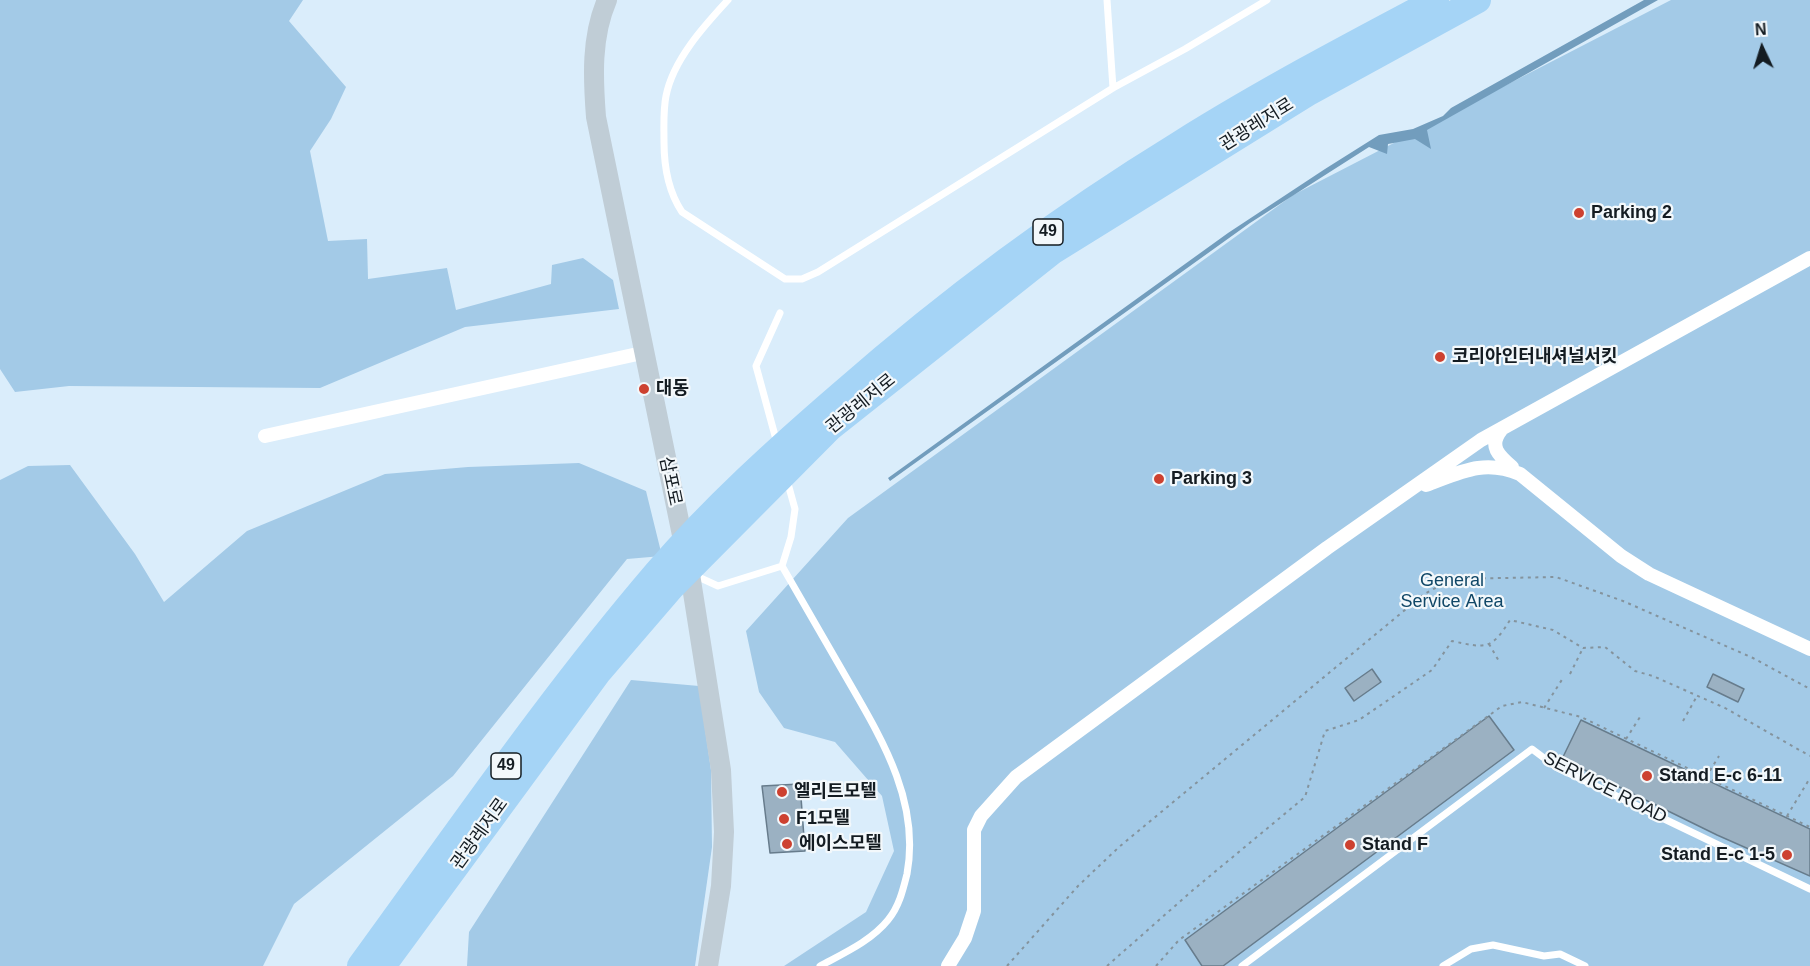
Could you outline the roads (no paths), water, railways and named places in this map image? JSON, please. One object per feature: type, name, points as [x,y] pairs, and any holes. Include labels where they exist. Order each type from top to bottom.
[{"type":"highway","name":"관광레저로","points":[[1383,41],[1436,0]]},
{"type":"highway","name":"관광레저로","points":[[383,966],[737,488],[824,421],[915,330],[1009,258],[1178,144],[1303,84],[1383,41],[1478,0]]},
{"type":"highway","name":"관광레저로","points":[[360,966],[543,716],[673,577]]},
{"type":"street","name":"삼포로","points":[[607,0],[597,36],[593,75],[596,117],[642,353],[673,577],[718,748],[723,811],[721,886],[708,966]]},
{"type":"street","points":[[948,966],[965,938],[974,911],[974,830],[981,816],[1004,789],[1059,745],[1400,497],[1503,428],[1810,258]]},
{"type":"street","points":[[266,436],[642,353]]},
{"type":"street","points":[[1503,428],[1495,438],[1494,446],[1499,456],[1621,556],[1649,574],[1810,649]]},
{"type":"street","points":[[1400,497],[1471,470],[1500,466],[1520,474]]},
{"type":"lane","points":[[728,0],[684,54],[666,94],[664,152],[667,178],[674,201],[682,212],[784,279],[802,279],[818,272],[1113,88],[1156,66],[1266,0]]},
{"type":"lane","points":[[1107,0],[1113,88]]},
{"type":"lane","points":[[780,313],[756,366],[780,454]]},
{"type":"lane","points":[[783,465],[795,509],[791,537],[782,567],[880,736],[905,801],[910,829],[910,857],[903,894],[889,919],[870,937],[820,966]]},
{"type":"lane","points":[[673,577],[718,586],[782,567]]},
{"type":"lane","name":"SERVICE ROAD","points":[[1242,966],[1532,749],[1556,767],[1810,889]]},
{"type":"lane","points":[[1443,966],[1471,949],[1493,945],[1509,946],[1544,956],[1560,954],[1585,966]]},
{"type":"place","name":"Parking 2","points":[[1579,213]]},
{"type":"place","name":"코리아인터내셔널서킷","points":[[1440,357]]},
{"type":"place","name":"대동","points":[[644,389]]},
{"type":"place","name":"Parking 3","points":[[1159,479]]},
{"type":"place","name":"Stand E-c 6-11","points":[[1647,776]]},
{"type":"place","name":"엘리트모텔","points":[[782,792]]},
{"type":"place","name":"F1모텔","points":[[784,819]]},
{"type":"place","name":"에이스모텔","points":[[787,844]]},
{"type":"place","name":"Stand F","points":[[1350,845]]},
{"type":"place","name":"Stand E-c 1-5","points":[[1787,855]]},
{"type":"park label","name":"General Service Area","points":[[1452,591]]}]
